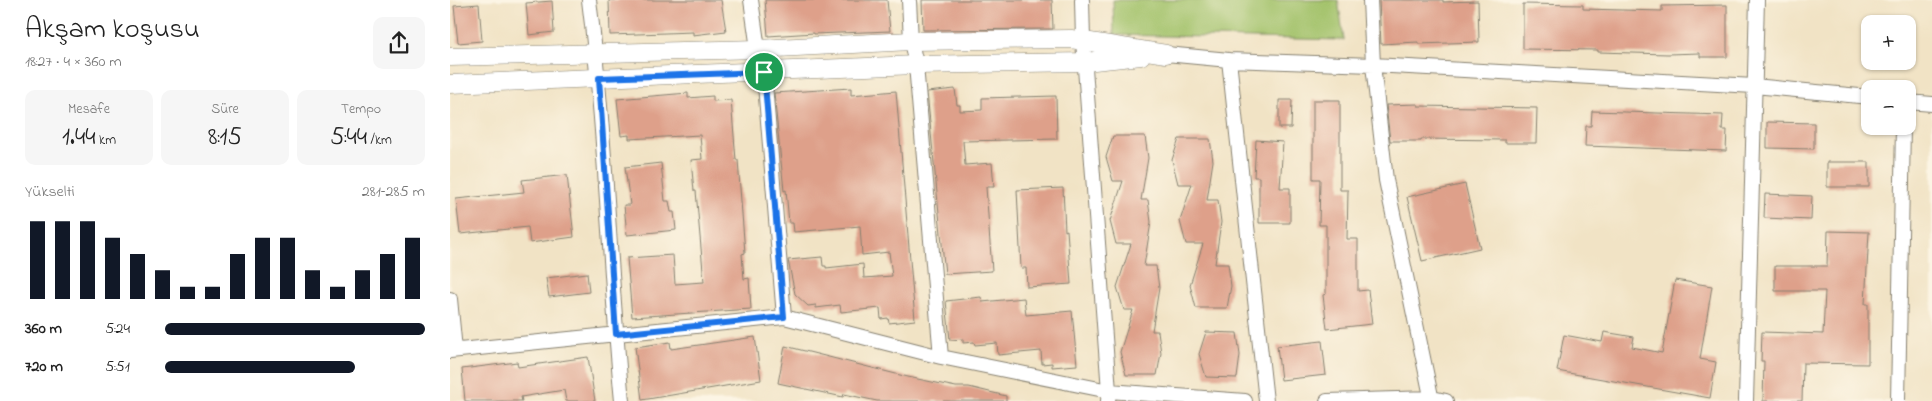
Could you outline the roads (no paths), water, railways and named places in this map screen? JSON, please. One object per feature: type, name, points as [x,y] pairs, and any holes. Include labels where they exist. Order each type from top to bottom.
[{"type":"street","points":[[589,0],[599,78],[622,401]]},
{"type":"street","points":[[751,0],[758,49]]},
{"type":"street","points":[[909,0],[911,41],[916,65],[942,357]]},
{"type":"street","points":[[1082,0],[1084,62],[1108,396]]},
{"type":"street","points":[[1327,401],[1437,400],[1386,180],[1373,65],[1370,0]]},
{"type":"street","points":[[1746,401],[1758,0]]},
{"type":"street","points":[[450,57],[758,49],[911,41],[1071,39],[1166,54],[1229,60],[1373,65],[1754,86],[1861,96]]},
{"type":"street","points":[[450,84],[916,65],[1084,62],[1166,54]]},
{"type":"street","points":[[1229,60],[1266,401]]},
{"type":"street","points":[[764,72],[784,317]]},
{"type":"street","points":[[1916,103],[1932,104]]},
{"type":"street","points":[[1898,401],[1904,135]]},
{"type":"street","points":[[450,299],[452,350],[784,317],[1108,396],[1245,401]]}]
